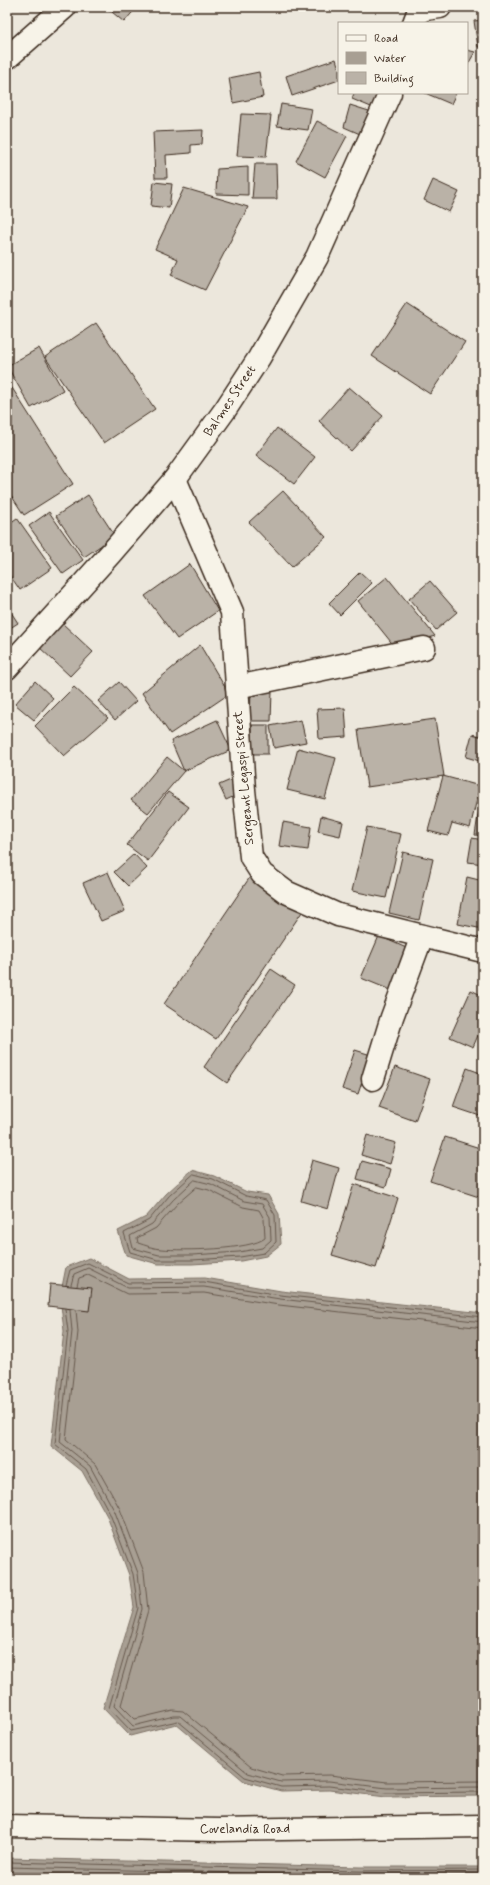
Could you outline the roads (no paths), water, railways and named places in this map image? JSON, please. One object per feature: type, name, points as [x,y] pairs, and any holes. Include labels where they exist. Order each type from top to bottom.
[{"type":"street","points":[[7,58],[65,7]]},
{"type":"street","name":"Balmes Street","points":[[7,668],[111,553],[175,479],[226,410],[259,358],[317,257],[390,94]]},
{"type":"street","name":"Sergeant Legaspi Street","points":[[175,479],[232,612],[244,790],[251,857],[262,874],[286,892],[338,915],[483,951]]},
{"type":"street","points":[[237,687],[424,648]]},
{"type":"street","points":[[373,1079],[392,1017],[422,936]]},
{"type":"street","name":"Covelandia Road","points":[[7,1826],[219,1830],[483,1826]]},
{"type":"water","points":[[192,1170],[214,1176],[247,1192],[268,1195],[279,1214],[281,1244],[266,1256],[241,1261],[192,1264],[158,1264],[126,1255],[118,1231],[146,1217],[166,1194]]},
{"type":"water","points":[[89,1258],[129,1279],[205,1278],[281,1291],[483,1313],[483,1796],[386,1797],[329,1790],[281,1791],[244,1781],[176,1724],[130,1736],[103,1708],[134,1607],[129,1575],[107,1516],[82,1471],[51,1446],[64,1331],[60,1297],[66,1267]]},
{"type":"water","points":[[7,1858],[360,1867],[483,1867],[483,1878],[7,1878]]}]
